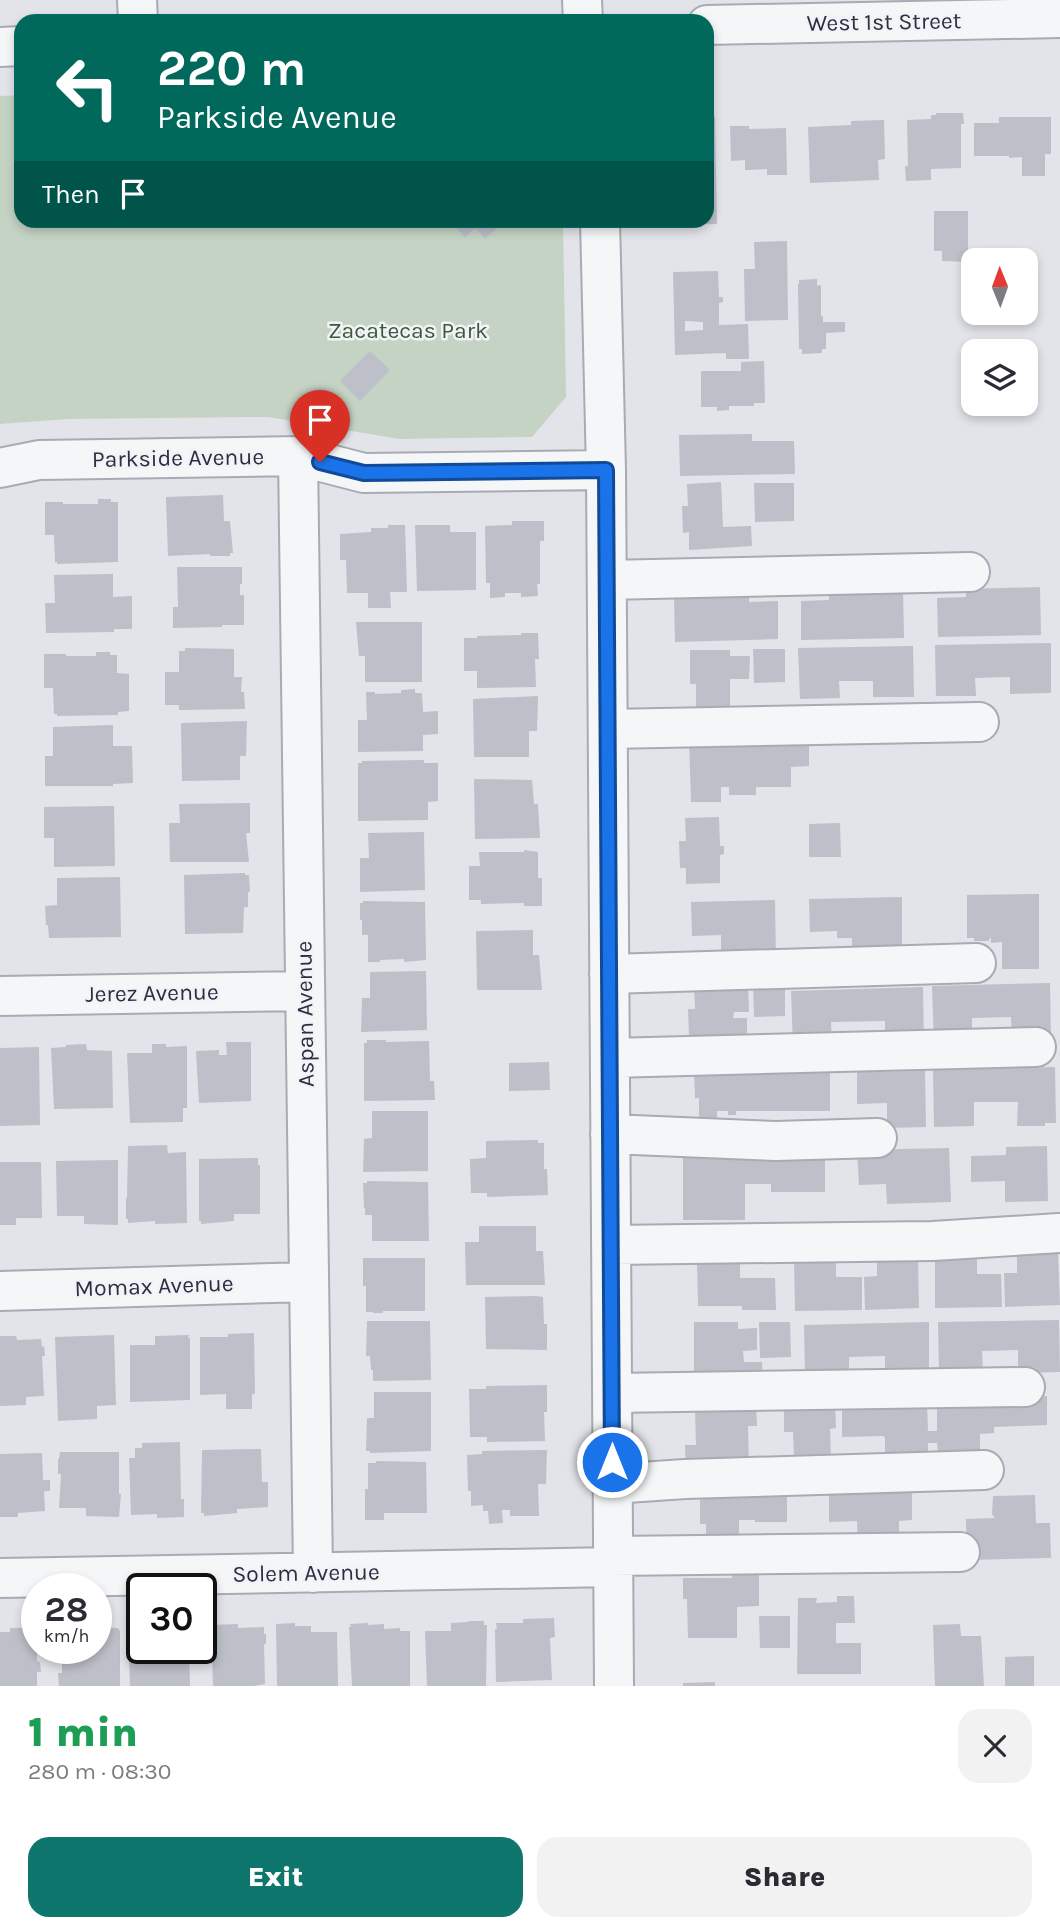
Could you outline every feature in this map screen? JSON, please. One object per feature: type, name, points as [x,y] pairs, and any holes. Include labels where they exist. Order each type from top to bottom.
[{"type":"street","name":"West 1st Street","points":[[714,23],[766,12],[1060,18]]},
{"type":"street","points":[[600,228],[606,470],[614,1686]]},
{"type":"street","name":"Parkside Avenue","points":[[0,468],[39,460],[298,456],[364,473],[606,470]]},
{"type":"street","name":"Aspan Avenue","points":[[298,456],[313,1573]]},
{"type":"street","points":[[607,580],[970,572]]},
{"type":"street","points":[[608,729],[979,722]]},
{"type":"street","points":[[609,974],[976,963]]},
{"type":"street","name":"Jerez Avenue","points":[[0,996],[305,991]]},
{"type":"street","points":[[610,1058],[1037,1047]]},
{"type":"street","points":[[610,1134],[776,1140],[877,1138]]},
{"type":"street","points":[[611,1245],[933,1241],[1059,1233]]},
{"type":"street","name":"Momax Avenue","points":[[0,1290],[309,1282]]},
{"type":"street","points":[[612,1393],[1025,1387]]},
{"type":"street","points":[[612,1484],[984,1470]]},
{"type":"street","name":"Solem Avenue","points":[[0,1578],[313,1573],[960,1552]]},
{"type":"green space","name":"Zacatecas Park","points":[[14,95],[14,228],[563,228],[566,397],[532,437],[399,439],[268,417],[69,419],[0,424],[0,96]]},
{"type":"building","points":[[963,113],[961,168],[931,169],[931,180],[906,181],[907,120],[931,119],[931,115]]},
{"type":"building","points":[[714,117],[715,117],[717,224],[714,224]]},
{"type":"building","points":[[999,117],[1051,117],[1051,154],[1045,154],[1045,176],[1022,176],[1022,157],[974,156],[974,123],[999,123]]},
{"type":"building","points":[[884,120],[885,159],[878,160],[879,180],[810,183],[808,127]]},
{"type":"building","points":[[730,126],[749,126],[749,129],[786,128],[787,175],[767,175],[767,169],[745,170],[745,160],[731,161]]},
{"type":"building","points":[[934,211],[968,211],[968,248],[961,248],[961,262],[942,261],[942,251],[934,251]]},
{"type":"building","points":[[457,228],[475,228],[465,238]]},
{"type":"building","points":[[475,228],[497,228],[485,239]]},
{"type":"building","points":[[787,241],[788,320],[745,321],[744,269],[755,269],[754,242]]},
{"type":"building","points":[[718,271],[719,297],[723,297],[723,302],[719,303],[719,325],[748,324],[749,359],[726,359],[726,353],[675,355],[673,272]],"holes":[[[685,321],[703,322],[703,330],[685,331]]]},
{"type":"building","points":[[817,279],[817,286],[821,285],[823,322],[845,322],[845,332],[826,333],[826,349],[822,349],[822,353],[802,354],[802,349],[799,349],[798,284],[799,280]]},
{"type":"building","points":[[370,351],[390,370],[360,401],[340,381]]},
{"type":"building","points":[[764,361],[765,403],[729,406],[729,410],[717,411],[717,407],[701,407],[701,371],[741,371],[741,362]]},
{"type":"building","points":[[752,434],[752,441],[794,441],[795,474],[680,476],[679,435]]},
{"type":"building","points":[[721,482],[723,527],[751,526],[752,546],[689,550],[689,532],[683,533],[682,506],[688,506],[687,484]]},
{"type":"building","points":[[754,483],[794,483],[794,521],[755,522]]},
{"type":"building","points":[[223,495],[224,521],[230,521],[233,553],[230,553],[230,556],[168,556],[166,497]]},
{"type":"building","points":[[98,499],[118,502],[118,562],[57,564],[54,535],[45,535],[45,502],[98,504]]},
{"type":"building","points":[[512,521],[544,521],[544,541],[540,541],[538,596],[521,597],[521,593],[505,593],[505,597],[490,598],[490,583],[486,583],[485,526],[512,525]]},
{"type":"building","points":[[388,525],[405,525],[407,592],[390,592],[391,608],[368,608],[368,593],[347,593],[346,560],[340,560],[340,534],[371,532],[371,528],[388,528]]},
{"type":"building","points":[[415,525],[450,525],[450,532],[476,532],[476,590],[417,591]]},
{"type":"building","points":[[177,567],[242,567],[240,595],[244,595],[244,625],[173,628],[173,607],[178,607]]},
{"type":"building","points":[[113,574],[113,597],[132,596],[132,629],[114,629],[114,632],[46,633],[45,603],[55,603],[54,575]]},
{"type":"building","points":[[1040,587],[1041,635],[938,637],[937,598],[966,597],[966,589]]},
{"type":"building","points":[[903,590],[904,638],[801,640],[801,601],[829,600],[829,592]]},
{"type":"building","points":[[749,593],[749,602],[778,601],[778,639],[675,642],[674,595]]},
{"type":"building","points":[[356,622],[422,622],[422,682],[365,682],[365,656],[359,656]]},
{"type":"building","points":[[538,633],[536,687],[477,688],[477,671],[464,671],[464,638]]},
{"type":"building","points":[[1051,643],[1051,693],[1010,694],[1010,677],[975,678],[976,696],[936,696],[935,645]]},
{"type":"building","points":[[913,646],[914,697],[873,697],[873,681],[839,681],[840,698],[800,699],[798,648]]},
{"type":"building","points":[[185,648],[234,649],[234,677],[242,677],[241,692],[244,692],[245,709],[179,710],[179,705],[165,705],[165,672],[179,672],[179,651],[185,651]]},
{"type":"building","points":[[753,649],[785,649],[785,682],[754,683]]},
{"type":"building","points":[[690,650],[730,650],[730,656],[750,656],[749,679],[730,679],[730,715],[696,715],[696,684],[690,684]]},
{"type":"building","points":[[96,652],[117,655],[117,673],[129,674],[129,711],[118,712],[118,715],[57,716],[54,714],[53,688],[44,688],[44,654],[96,656]]},
{"type":"building","points":[[415,689],[415,693],[422,693],[423,712],[438,711],[438,734],[423,735],[423,751],[358,752],[358,720],[367,720],[366,692],[401,693],[401,690]]},
{"type":"building","points":[[538,696],[537,731],[529,731],[529,757],[474,757],[473,699]]},
{"type":"building","points":[[247,721],[246,756],[240,756],[240,780],[182,781],[181,723]]},
{"type":"building","points":[[113,725],[113,746],[132,746],[133,783],[113,786],[45,786],[45,756],[53,756],[53,727]]},
{"type":"building","points":[[809,736],[809,766],[791,767],[791,787],[756,787],[756,795],[729,795],[729,787],[721,787],[721,802],[691,802],[689,738]]},
{"type":"building","points":[[424,760],[424,763],[438,763],[438,801],[428,802],[428,820],[358,821],[358,763]]},
{"type":"building","points":[[474,779],[532,780],[534,804],[538,804],[540,838],[475,839]]},
{"type":"building","points":[[250,803],[250,833],[246,833],[249,862],[170,862],[169,823],[180,823],[179,804]]},
{"type":"building","points":[[114,806],[115,866],[54,867],[54,838],[44,838],[44,807]]},
{"type":"building","points":[[719,817],[720,846],[724,846],[724,854],[720,855],[720,883],[686,884],[686,868],[680,868],[679,841],[686,841],[685,818]]},
{"type":"building","points":[[840,823],[841,857],[809,857],[809,824]]},
{"type":"building","points":[[424,832],[425,890],[360,892],[360,858],[369,858],[368,833]]},
{"type":"building","points":[[479,852],[538,852],[542,906],[524,906],[524,903],[481,904],[481,900],[469,900],[469,866],[480,866]]},
{"type":"building","points":[[184,875],[249,875],[250,892],[248,907],[244,907],[243,933],[185,934]]},
{"type":"building","points":[[120,877],[121,937],[49,938],[45,906],[57,905],[57,878]]},
{"type":"building","points":[[1039,894],[1039,969],[1002,969],[1002,942],[991,943],[991,938],[989,941],[974,941],[974,938],[967,938],[967,895]]},
{"type":"building","points":[[902,897],[902,950],[852,951],[852,938],[837,938],[837,931],[810,932],[809,899]]},
{"type":"building","points":[[775,900],[776,962],[724,964],[721,935],[692,936],[691,902]]},
{"type":"building","points":[[425,902],[426,960],[368,962],[368,935],[362,935],[360,920],[360,903]]},
{"type":"building","points":[[533,930],[533,955],[539,955],[542,990],[477,990],[476,931]]},
{"type":"building","points":[[426,971],[427,1030],[361,1032],[362,998],[370,998],[370,972]]},
{"type":"building","points":[[1050,983],[1051,1039],[1012,1042],[1011,1017],[972,1018],[972,1042],[934,1041],[932,986]]},
{"type":"building","points":[[748,985],[749,1012],[734,1012],[733,1018],[747,1018],[747,1051],[693,1052],[693,1035],[689,1036],[688,1009],[695,1009],[694,986]]},
{"type":"building","points":[[785,985],[785,1016],[754,1017],[753,986]]},
{"type":"building","points":[[923,987],[924,1042],[885,1045],[885,1021],[831,1022],[832,1047],[793,1046],[791,991]]},
{"type":"building","points":[[367,1040],[429,1041],[430,1081],[434,1081],[435,1100],[364,1101],[364,1043],[367,1043]]},
{"type":"building","points":[[226,1042],[251,1042],[251,1101],[199,1103],[196,1051],[219,1050],[219,1055],[227,1055]]},
{"type":"building","points":[[86,1044],[87,1050],[112,1051],[113,1108],[54,1109],[51,1048]]},
{"type":"building","points":[[152,1044],[166,1044],[166,1047],[187,1046],[187,1108],[183,1108],[183,1122],[130,1123],[127,1053],[152,1053]]},
{"type":"building","points":[[39,1047],[40,1125],[0,1126],[0,1048]]},
{"type":"building","points":[[549,1062],[550,1090],[509,1091],[509,1063]]},
{"type":"building","points":[[1055,1067],[1056,1123],[1045,1123],[1045,1126],[1017,1126],[1018,1102],[974,1102],[974,1126],[934,1127],[933,1070]]},
{"type":"building","points":[[830,1069],[830,1111],[736,1111],[736,1115],[728,1115],[728,1111],[717,1111],[717,1126],[699,1127],[699,1098],[695,1098],[694,1071]]},
{"type":"building","points":[[925,1071],[926,1127],[887,1128],[887,1103],[857,1104],[857,1072]]},
{"type":"building","points":[[372,1111],[428,1111],[428,1171],[363,1172],[364,1139],[372,1138]]},
{"type":"building","points":[[538,1140],[538,1143],[544,1143],[548,1195],[487,1197],[487,1193],[471,1193],[470,1159],[486,1158],[486,1141]]},
{"type":"building","points":[[167,1145],[168,1153],[186,1152],[187,1223],[128,1223],[128,1146]]},
{"type":"building","points":[[1047,1146],[1048,1201],[1005,1202],[1005,1181],[971,1182],[971,1156],[1006,1155],[1006,1147]]},
{"type":"building","points":[[949,1148],[951,1202],[887,1204],[886,1184],[859,1185],[857,1150]]},
{"type":"building","points":[[683,1153],[825,1153],[825,1192],[771,1192],[771,1184],[745,1184],[745,1220],[683,1220]]},
{"type":"building","points":[[258,1158],[260,1214],[234,1214],[234,1221],[201,1224],[199,1159]]},
{"type":"building","points":[[118,1160],[118,1225],[84,1224],[84,1216],[57,1216],[56,1161]]},
{"type":"building","points":[[0,1162],[41,1162],[42,1218],[16,1218],[16,1225],[0,1225]]},
{"type":"building","points":[[428,1182],[429,1241],[372,1241],[372,1215],[365,1215],[364,1208],[363,1183]]},
{"type":"building","points":[[479,1226],[536,1226],[536,1251],[543,1251],[545,1285],[466,1285],[465,1242],[479,1242]]},
{"type":"building","points":[[740,1247],[740,1278],[775,1278],[776,1310],[742,1310],[742,1306],[698,1306],[697,1261]]},
{"type":"building","points":[[1031,1253],[1058,1254],[1060,1305],[1005,1307],[1004,1273],[1017,1273],[1017,1256],[1031,1256]]},
{"type":"building","points":[[918,1257],[919,1308],[865,1310],[864,1277],[877,1276],[877,1259]]},
{"type":"building","points":[[977,1257],[977,1274],[1001,1274],[1002,1307],[935,1308],[935,1258]]},
{"type":"building","points":[[363,1258],[425,1258],[425,1311],[366,1312]]},
{"type":"building","points":[[794,1260],[836,1260],[836,1277],[862,1277],[862,1310],[795,1311]]},
{"type":"building","points":[[485,1297],[543,1297],[547,1350],[486,1349]]},
{"type":"building","points":[[1059,1320],[1060,1372],[1018,1373],[1018,1350],[982,1351],[983,1373],[939,1374],[938,1322]]},
{"type":"building","points":[[367,1321],[430,1321],[431,1380],[373,1381],[370,1356],[366,1356]]},
{"type":"building","points":[[694,1322],[738,1322],[738,1329],[757,1328],[757,1350],[743,1351],[744,1362],[762,1362],[763,1385],[694,1387]]},
{"type":"building","points":[[759,1322],[790,1322],[791,1357],[760,1358]]},
{"type":"building","points":[[929,1322],[929,1375],[885,1376],[885,1356],[849,1357],[849,1376],[805,1377],[804,1325]]},
{"type":"building","points":[[254,1333],[255,1394],[252,1394],[252,1409],[226,1409],[226,1394],[200,1395],[200,1337]]},
{"type":"building","points":[[114,1335],[116,1405],[97,1406],[97,1419],[58,1421],[55,1337]]},
{"type":"building","points":[[189,1335],[190,1400],[130,1402],[130,1345],[155,1345],[155,1336]]},
{"type":"building","points":[[0,1336],[16,1336],[17,1340],[41,1339],[45,1356],[42,1356],[44,1396],[26,1397],[26,1405],[0,1406]]},
{"type":"building","points":[[547,1385],[545,1441],[487,1442],[487,1437],[470,1437],[469,1389],[486,1389],[486,1386]]},
{"type":"building","points":[[374,1392],[431,1392],[431,1451],[366,1451],[367,1418],[374,1418]]},
{"type":"building","points":[[1047,1396],[1047,1425],[994,1427],[994,1433],[980,1434],[980,1453],[938,1454],[937,1443],[928,1443],[928,1454],[885,1455],[883,1436],[842,1437],[842,1404],[927,1402],[928,1431],[937,1431],[937,1402]]},
{"type":"building","points":[[784,1400],[835,1400],[836,1428],[830,1429],[831,1458],[794,1458],[793,1432],[784,1432]]},
{"type":"building","points":[[756,1405],[757,1426],[748,1426],[749,1466],[686,1474],[685,1445],[696,1445],[695,1407]]},
{"type":"building","points":[[180,1442],[184,1517],[131,1515],[129,1458],[135,1458],[135,1448],[142,1448],[142,1443]]},
{"type":"building","points":[[261,1449],[262,1482],[268,1482],[268,1507],[237,1509],[237,1513],[204,1516],[204,1513],[201,1513],[202,1450]]},
{"type":"building","points":[[547,1450],[546,1484],[538,1484],[539,1516],[510,1516],[510,1510],[502,1510],[503,1523],[489,1524],[488,1511],[483,1511],[483,1505],[471,1506],[467,1455],[482,1454],[482,1451]]},
{"type":"building","points":[[60,1452],[119,1452],[119,1517],[86,1516],[86,1508],[59,1508]]},
{"type":"building","points":[[42,1453],[43,1480],[50,1480],[50,1491],[44,1491],[45,1511],[18,1513],[18,1517],[0,1517],[0,1454]]},
{"type":"building","points":[[426,1462],[427,1513],[384,1513],[384,1520],[365,1520],[368,1463]]},
{"type":"building","points":[[912,1486],[912,1520],[899,1521],[899,1549],[858,1550],[857,1521],[829,1522],[829,1488]]},
{"type":"building","points":[[755,1489],[787,1489],[787,1522],[739,1520],[739,1553],[706,1553],[706,1524],[700,1524],[700,1490],[755,1497]]},
{"type":"building","points":[[1035,1495],[1036,1523],[1050,1523],[1051,1558],[967,1560],[966,1519],[995,1518],[992,1514],[993,1496]]},
{"type":"building","points":[[759,1574],[759,1606],[737,1607],[737,1638],[688,1638],[687,1599],[683,1599],[683,1578],[732,1578],[732,1575]]},
{"type":"building","points":[[837,1596],[854,1596],[855,1623],[836,1623],[836,1643],[861,1643],[861,1674],[797,1674],[798,1598],[817,1598],[816,1603],[837,1602]]},
{"type":"building","points":[[759,1616],[790,1616],[790,1648],[760,1648]]},
{"type":"building","points":[[554,1618],[555,1637],[550,1638],[552,1680],[496,1682],[496,1623],[523,1623],[523,1619]]},
{"type":"building","points":[[484,1621],[484,1625],[487,1625],[486,1686],[427,1686],[425,1631],[451,1631],[451,1623]]},
{"type":"building","points":[[295,1623],[295,1626],[311,1626],[311,1632],[337,1632],[338,1686],[277,1686],[276,1624]]},
{"type":"building","points":[[238,1624],[238,1628],[264,1627],[265,1684],[213,1686],[212,1664],[217,1664],[217,1625]]},
{"type":"building","points":[[350,1624],[384,1624],[384,1629],[400,1628],[400,1631],[410,1631],[410,1686],[352,1686],[349,1627]]},
{"type":"building","points":[[960,1624],[961,1636],[981,1636],[984,1686],[935,1686],[933,1625]]},
{"type":"building","points":[[10,1628],[21,1628],[21,1664],[40,1664],[37,1686],[0,1686],[0,1632],[10,1632]]},
{"type":"building","points":[[112,1628],[118,1628],[120,1686],[59,1686],[58,1673],[62,1673],[62,1664],[112,1664]]},
{"type":"building","points":[[1034,1656],[1034,1686],[1005,1686],[1005,1657]]},
{"type":"building","points":[[129,1664],[189,1664],[190,1686],[130,1686]]},
{"type":"building","points":[[715,1682],[715,1686],[683,1686],[683,1683]]},
{"type":"route","points":[[320,462],[364,473],[606,470],[612,1462]]}]
